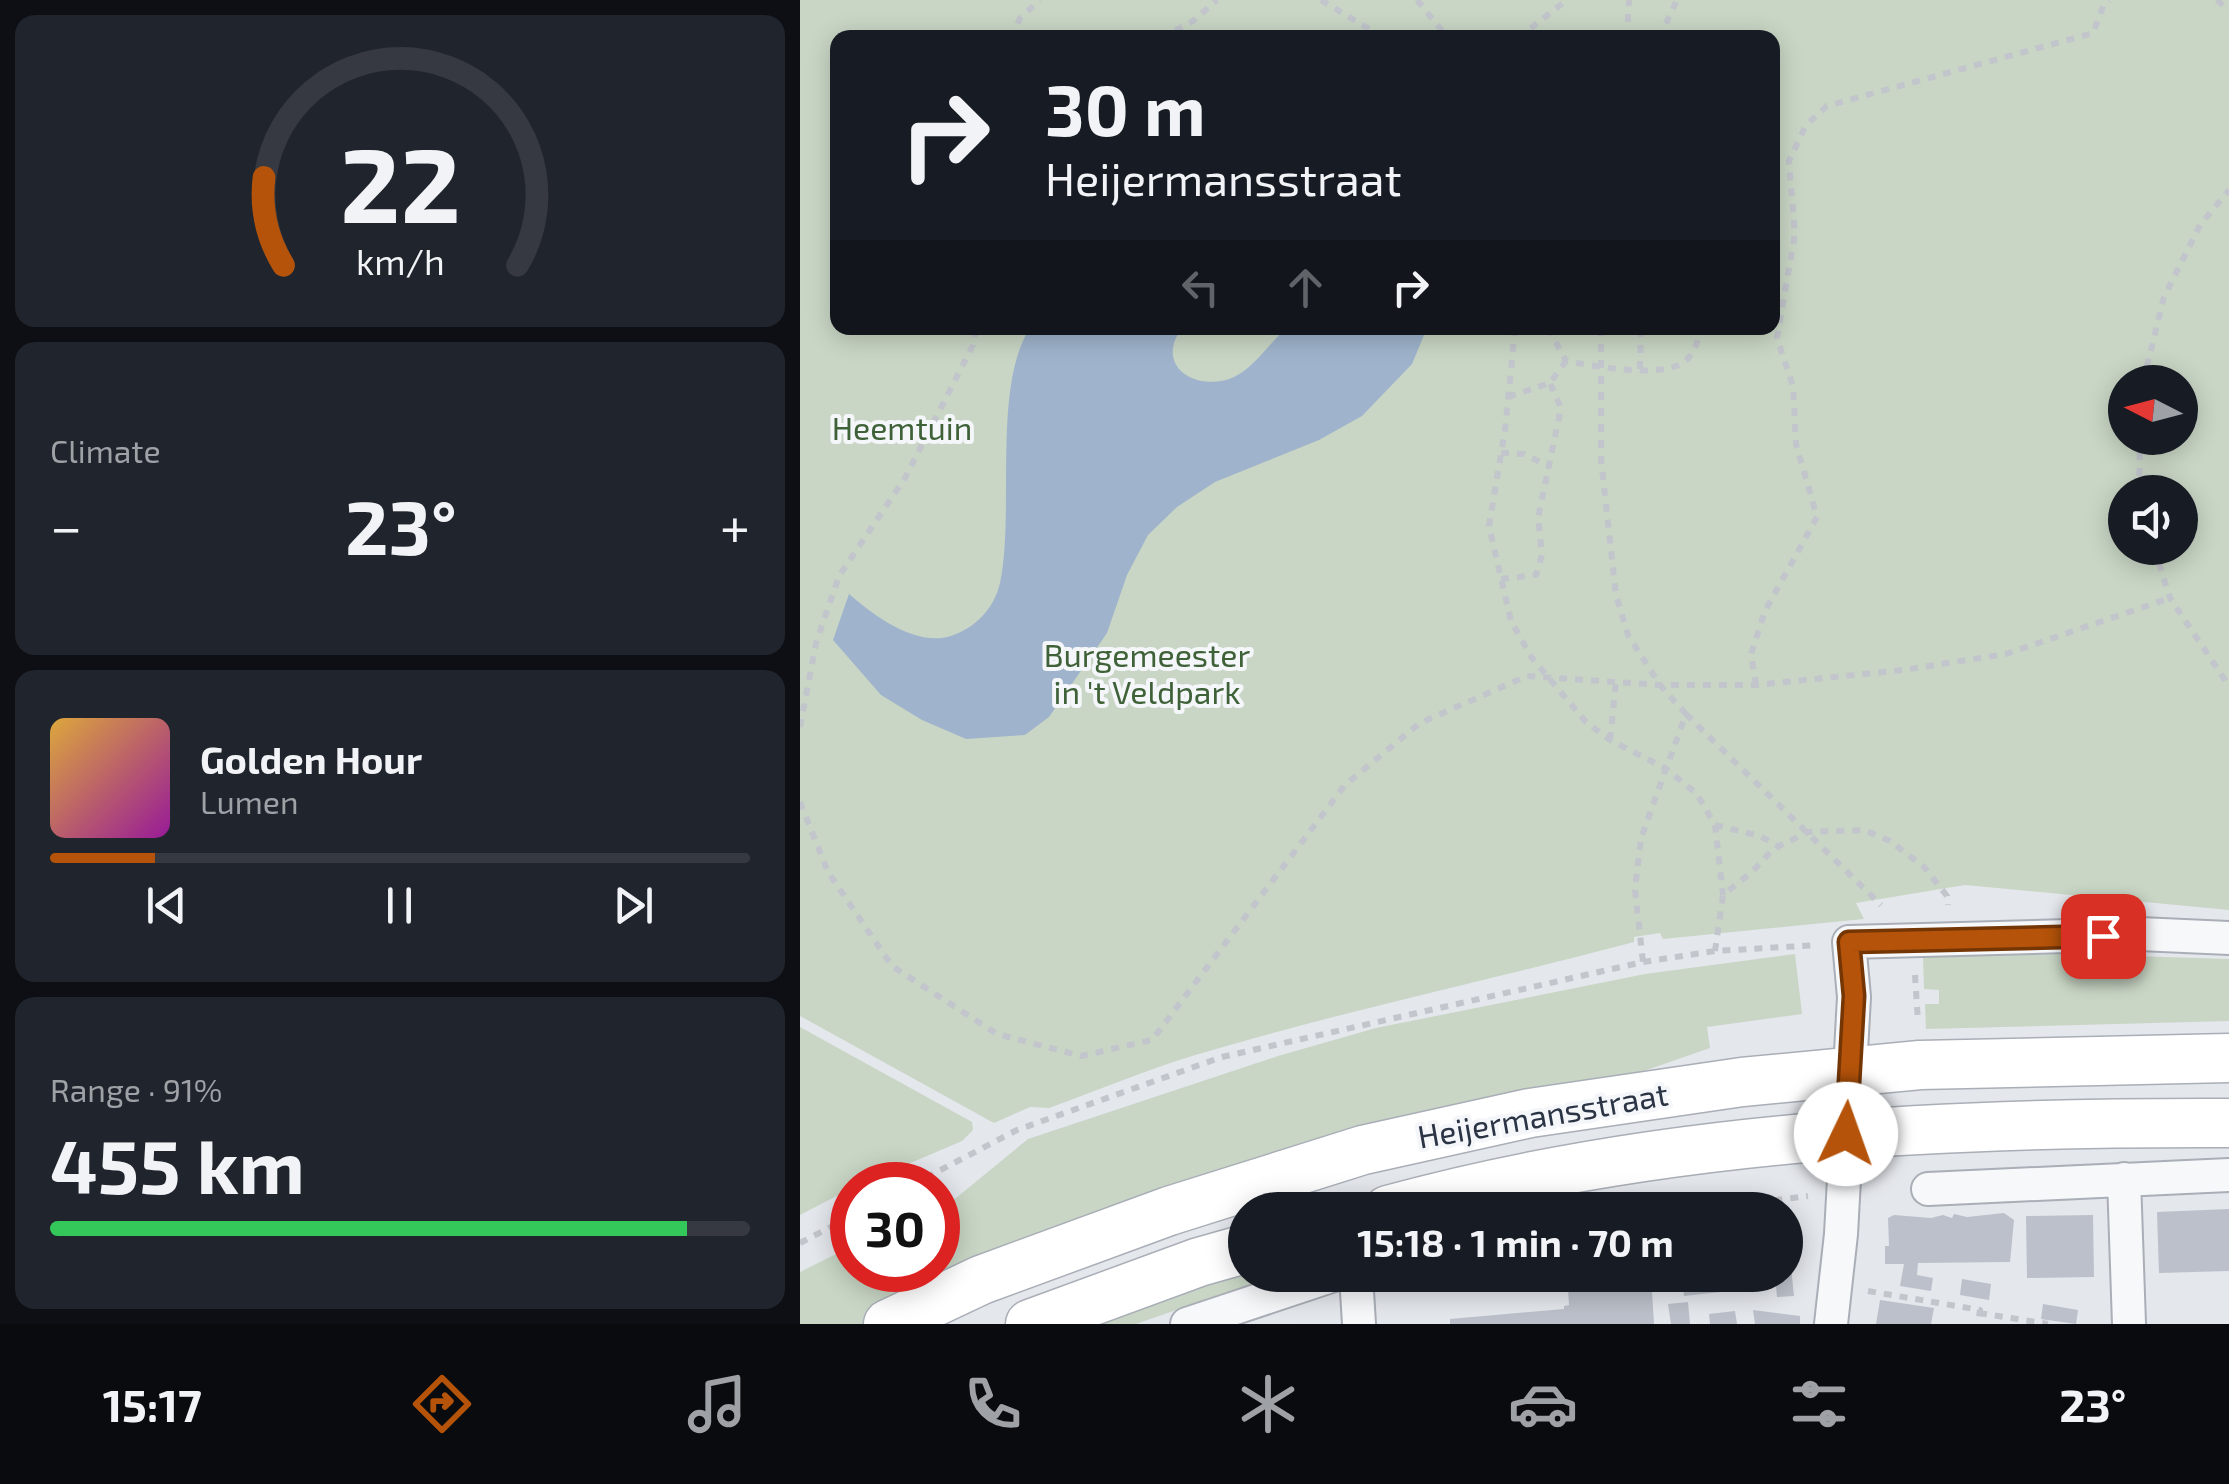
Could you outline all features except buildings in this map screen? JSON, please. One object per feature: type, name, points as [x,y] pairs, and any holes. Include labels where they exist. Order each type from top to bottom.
[{"type":"main road","name":"Heijermansstraat","points":[[888,1324],[981,1280],[1168,1211],[1363,1150],[1604,1100],[1850,1071],[1950,1064],[2229,1058]]},
{"type":"main road","name":"Heijermansstraat","points":[[1456,1192],[1600,1164],[1765,1140],[2229,1122]]},
{"type":"main road","points":[[1030,1324],[1228,1254]]},
{"type":"street","points":[[1832,1324],[1854,996],[1849,942],[2140,934],[2229,938]]},
{"type":"street","points":[[1928,1189],[2229,1175]]},
{"type":"street","points":[[2124,1179],[2129,1324]]},
{"type":"street","points":[[1187,1324],[1283,1292]]},
{"type":"street","points":[[1357,1292],[1359,1324]]},
{"type":"path","points":[[1015,30],[1020,18],[1040,0]]},
{"type":"path","points":[[1177,30],[1217,0]]},
{"type":"path","points":[[1320,0],[1371,30]]},
{"type":"path","points":[[1417,0],[1441,30]]},
{"type":"path","points":[[1528,30],[1567,0]]},
{"type":"path","points":[[1627,30],[1629,0]]},
{"type":"path","points":[[1662,30],[1677,0]]},
{"type":"path","points":[[1780,321],[1795,234],[1789,161],[1806,125],[1827,106],[2093,32],[2109,0]]},
{"type":"path","points":[[2217,0],[2229,11]]},
{"type":"path","points":[[2148,365],[2164,297],[2200,226],[2229,190]]},
{"type":"path","points":[[800,728],[816,642],[839,576],[905,478],[974,346],[975,335]]},
{"type":"path","points":[[1514,335],[1489,526],[1511,622],[1547,678],[1586,722],[1610,740],[1665,768],[1697,794],[1715,825],[1723,895],[1715,952]]},
{"type":"path","points":[[1552,335],[1566,361]]},
{"type":"path","points":[[1601,335],[1601,459],[1616,596],[1628,635],[1660,685],[1686,714],[1879,902],[1901,942]]},
{"type":"path","points":[[1640,369],[1642,335]]},
{"type":"path","points":[[1566,361],[1601,368],[1656,369],[1683,363],[1695,349],[1699,335]]},
{"type":"path","points":[[1756,685],[1751,654],[1765,611],[1817,518],[1796,444],[1793,386],[1778,335]]},
{"type":"path","points":[[1508,397],[1550,383],[1566,361]]},
{"type":"path","points":[[1501,578],[1536,575],[1542,556],[1538,518],[1561,408],[1550,383]]},
{"type":"path","points":[[1501,453],[1524,454],[1550,467]]},
{"type":"path","points":[[2159,565],[2170,598],[2229,686]]},
{"type":"path","points":[[800,802],[828,872],[892,966],[997,1034],[1081,1056],[1152,1040],[1345,785],[1420,723],[1527,676],[1660,685],[1756,685],[1903,670],[2006,654],[2170,598]]},
{"type":"path","points":[[1610,740],[1616,682]]},
{"type":"path","points":[[1643,962],[1635,890],[1641,838],[1686,714]]},
{"type":"path","points":[[1715,825],[1760,836],[1778,846]]},
{"type":"path","points":[[1723,895],[1778,846],[1808,832],[1864,830],[1890,840],[1924,868],[1946,896],[1956,941]]},
{"type":"path","points":[[956,1162],[1017,1130],[1222,1058],[1643,962],[1849,942]]},
{"type":"path","points":[[800,1242],[830,1227]]},
{"type":"path","points":[[1837,1286],[1980,1310],[1978,1324]]},
{"type":"path","points":[[1979,1314],[2048,1324]]},
{"type":"green space","name":"Burgemeester in 't Veldpark","points":[[800,0],[2229,0],[2229,910],[1965,885],[1856,903],[1864,919],[1663,939],[1660,933],[1634,937],[1634,942],[1192,1056],[1049,1108],[1030,1107],[994,1123],[800,1016]]},
{"type":"green space","points":[[1795,954],[1802,1014],[1707,1027],[1710,1048],[1641,1072],[1576,1083],[960,1280],[960,1195],[1028,1139],[1278,1056],[1376,1028],[1645,974]]},
{"type":"green space","points":[[2067,954],[2229,959],[2229,1021],[1926,1029],[1925,1004],[1939,1004],[1939,990],[1924,989],[1923,957]]},
{"type":"green space","points":[[800,1027],[972,1122],[973,1130],[962,1141],[913,1162],[830,1162],[830,1199],[800,1215]]},
{"type":"green space","points":[[830,1257],[830,1292],[934,1292],[864,1324],[800,1324],[800,1272]]},
{"type":"green space","points":[[1228,1276],[1228,1292],[1136,1324],[1079,1324]]},
{"type":"water","points":[[1027,335],[1178,335],[1173,354],[1176,365],[1194,379],[1207,382],[1242,373],[1280,335],[1424,335],[1412,364],[1362,416],[1319,440],[1215,482],[1177,507],[1148,535],[1127,575],[1107,633],[1049,717],[1025,735],[966,739],[922,720],[881,695],[833,640],[849,594],[883,620],[924,637],[951,636],[975,623],[988,609],[1000,583],[1004,554],[1008,415],[1018,353]]},
{"type":"route","points":[[1846,1134],[1854,996],[1849,942],[2103,936]]},
{"type":"park label","name":"Heemtuin","points":[[902,429]]}]
